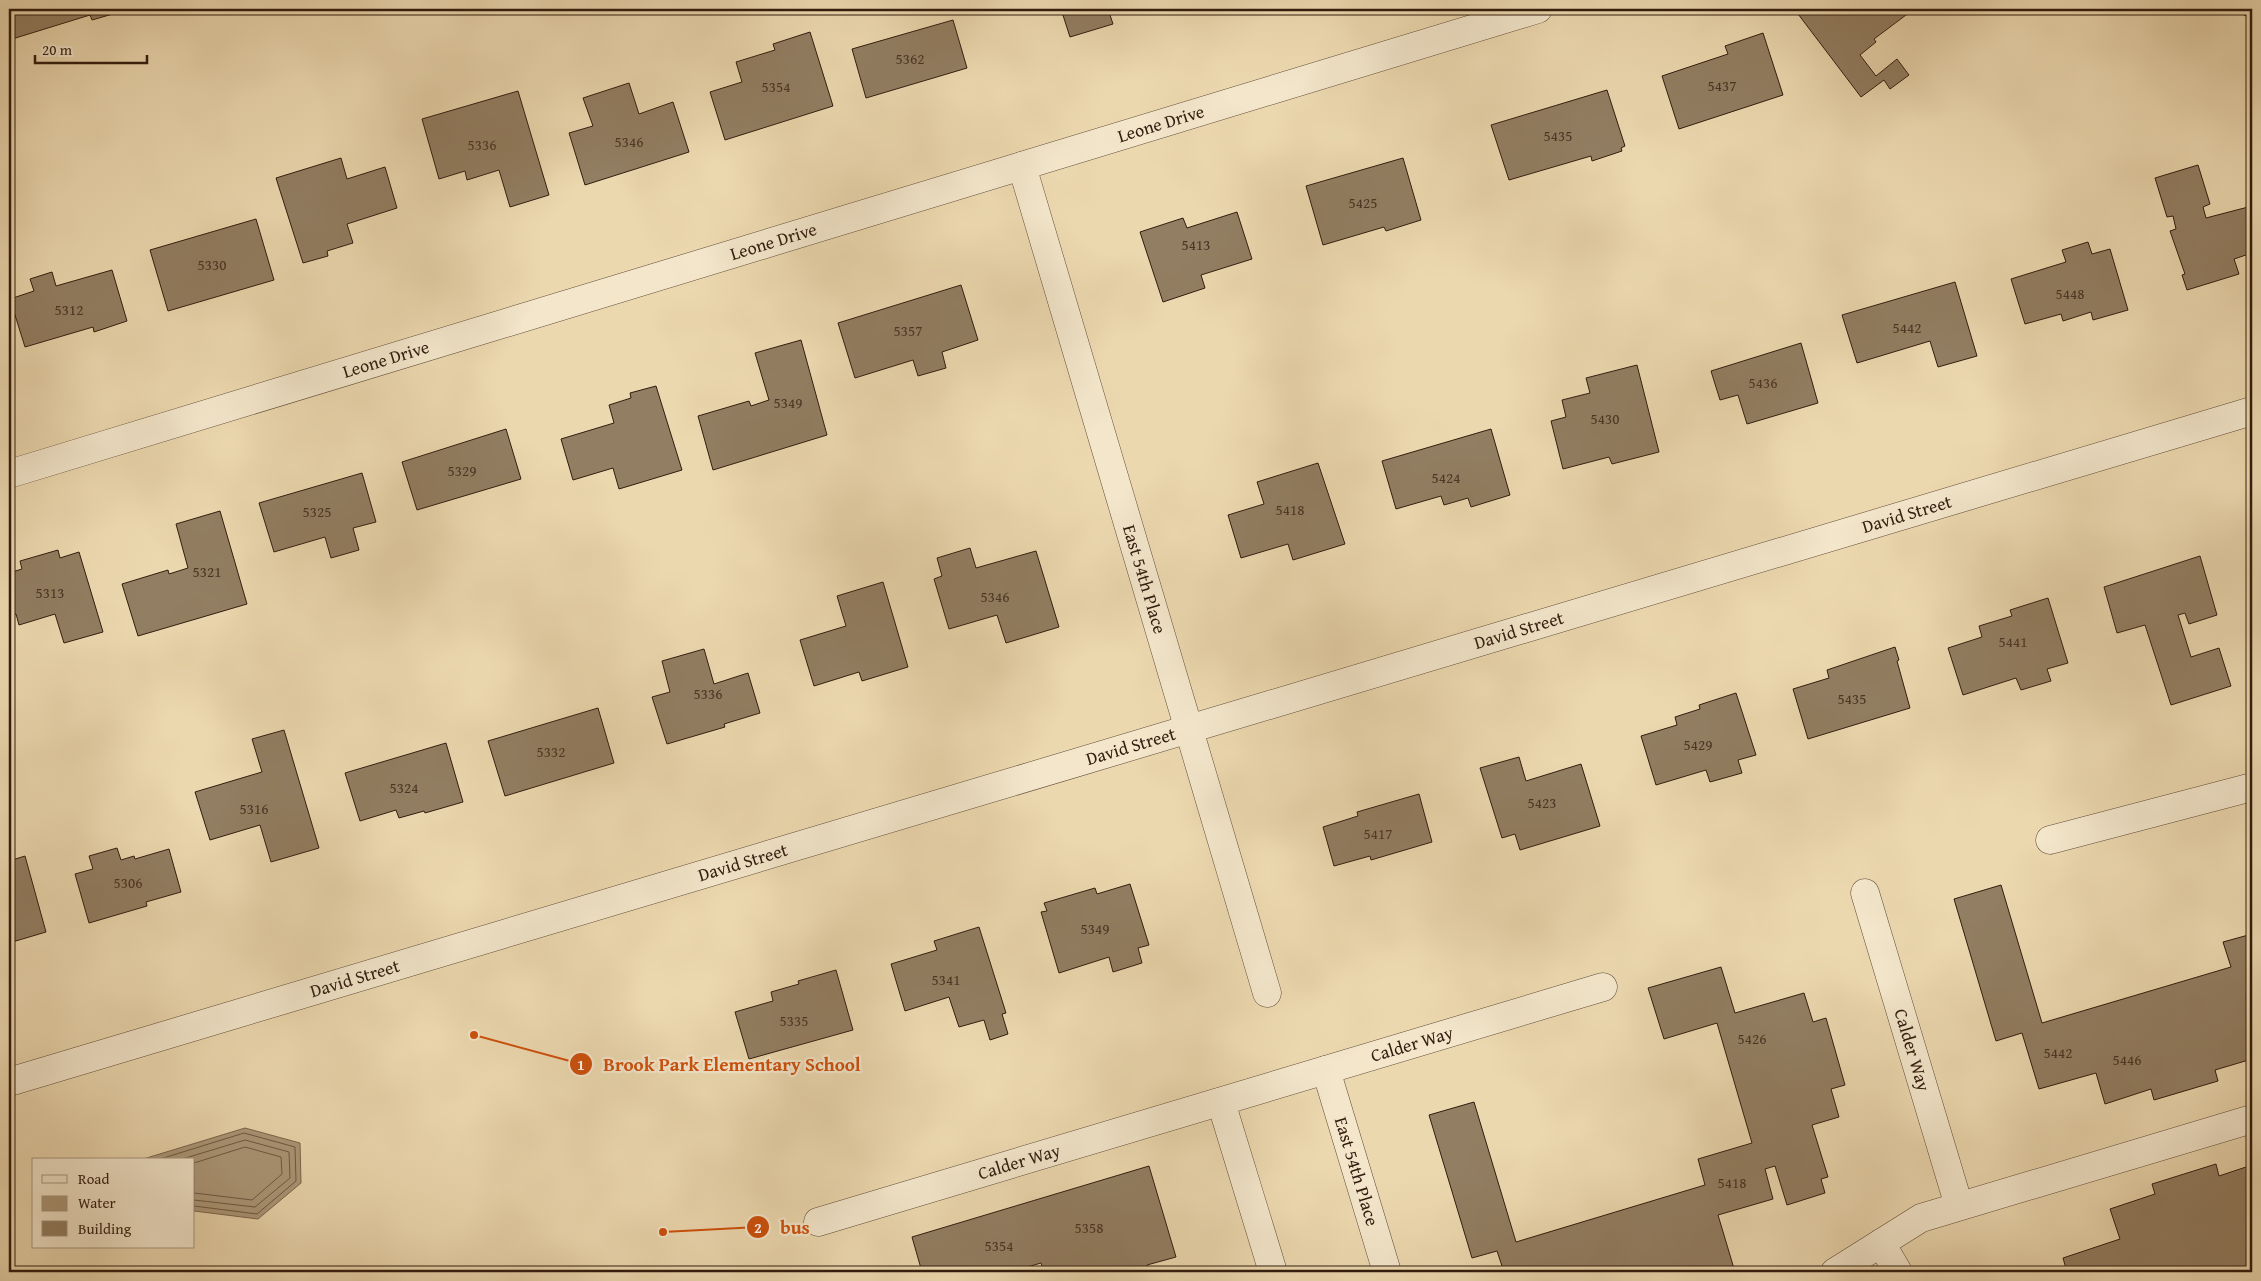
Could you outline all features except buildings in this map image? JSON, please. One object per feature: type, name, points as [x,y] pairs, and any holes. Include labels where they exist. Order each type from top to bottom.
[{"type":"street","name":"Leone Drive","points":[[9,474],[1538,9]]},
{"type":"street","name":"East 54th Place","points":[[1022,166],[1267,993]]},
{"type":"street","name":"David Street","points":[[9,1082],[2252,410]]},
{"type":"street","points":[[2050,840],[2252,787]]},
{"type":"street","name":"Calder Way","points":[[1865,892],[1959,1206]]},
{"type":"street","name":"Calder Way","points":[[818,1222],[1603,987]]},
{"type":"street","name":"East 54th Place","points":[[1326,1070],[1386,1272]]},
{"type":"street","points":[[1221,1102],[1273,1272]]},
{"type":"street","points":[[1835,1272],[1921,1218],[2252,1119]]},
{"type":"street","points":[[1881,1243],[1898,1272]]},
{"type":"water","points":[[245,1128],[300,1143],[301,1183],[258,1219],[195,1211],[195,1158],[147,1158]]},
{"type":"place","name":"Brook Park Elementary School","points":[[474,1035]]},
{"type":"place","name":"bus","points":[[663,1232]]}]
